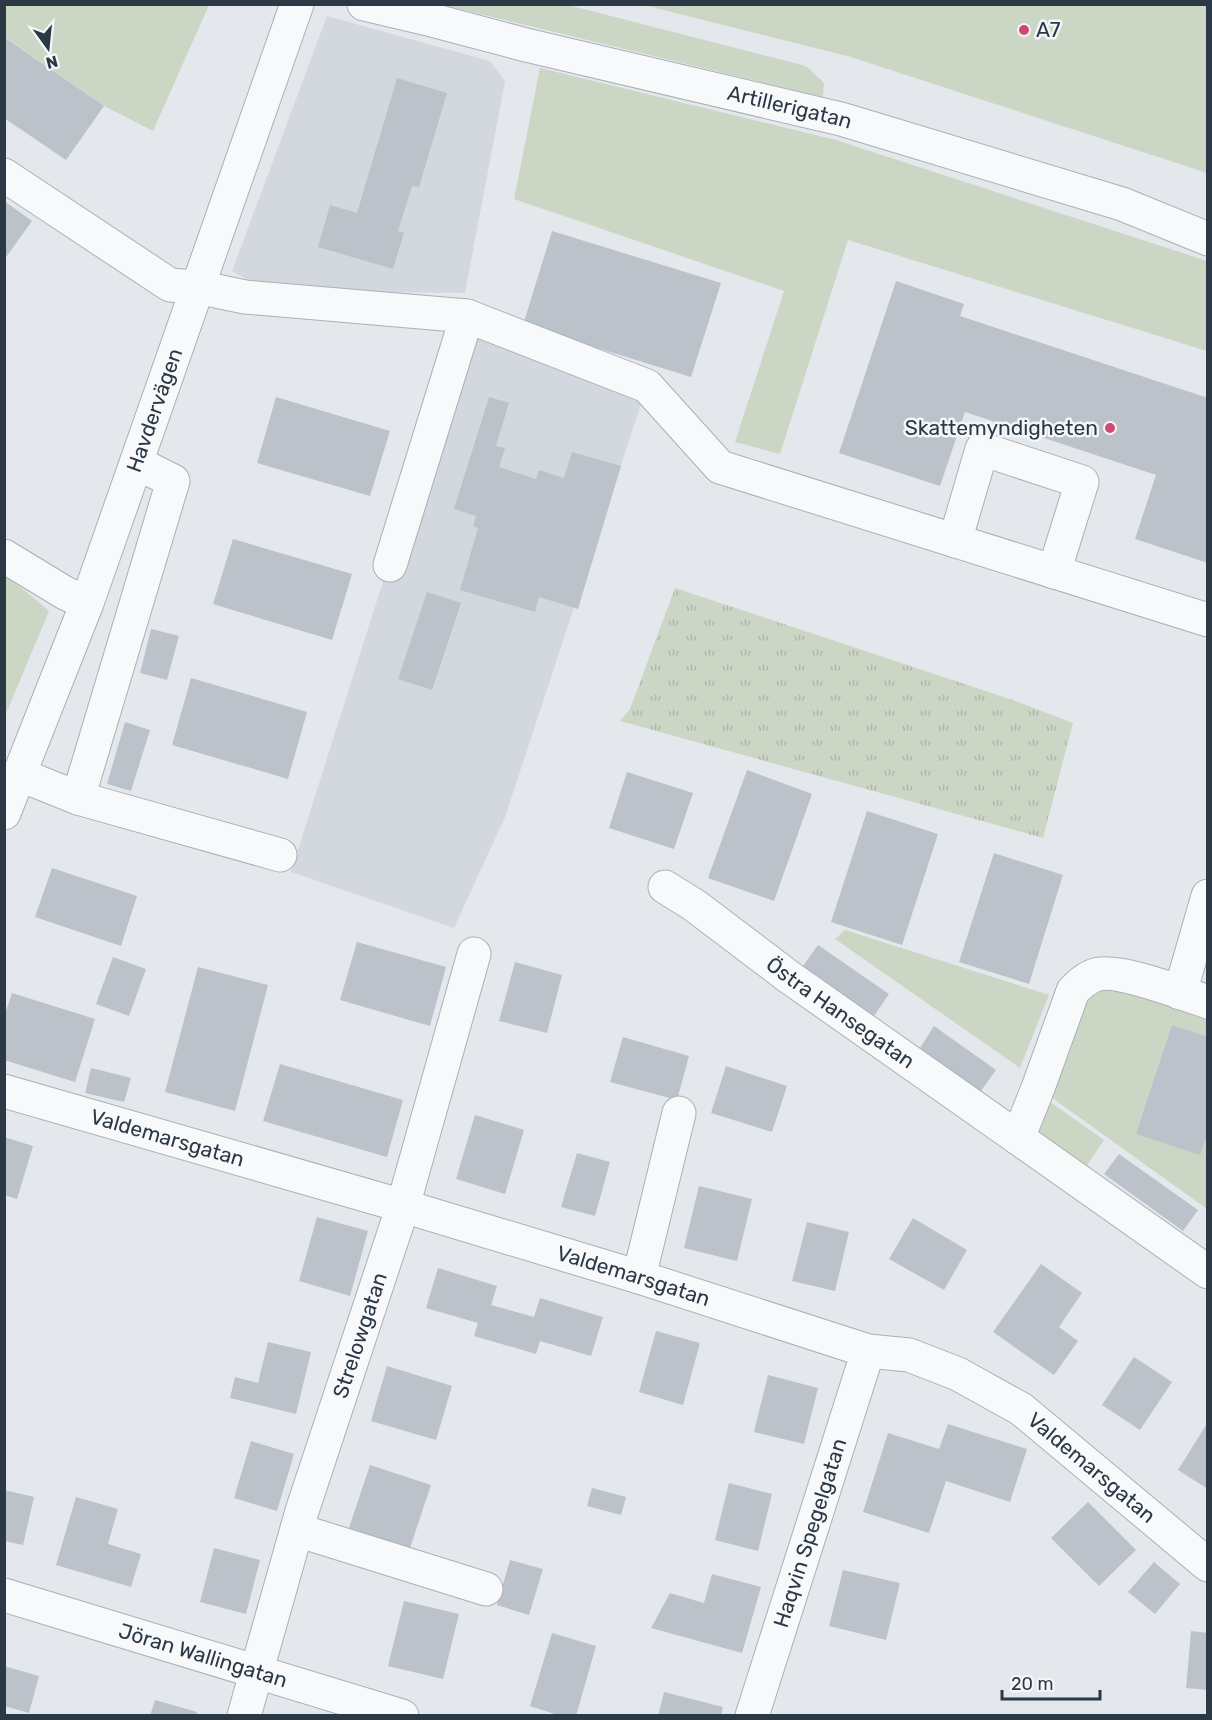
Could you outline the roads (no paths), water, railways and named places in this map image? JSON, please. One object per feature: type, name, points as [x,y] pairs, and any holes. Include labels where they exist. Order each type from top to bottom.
[{"type":"street","name":"Havdervägen","points":[[4,813],[87,603],[297,4]]},
{"type":"street","name":"Artillerigatan","points":[[364,4],[526,45],[841,119],[1122,204],[1208,238]]},
{"type":"street","points":[[4,175],[170,285],[197,287],[245,297],[467,316],[647,386],[720,467],[1208,621]]},
{"type":"street","points":[[390,565],[467,316]]},
{"type":"street","points":[[955,541],[981,449],[1082,482],[1054,572]]},
{"type":"street","points":[[78,798],[173,481],[137,463]]},
{"type":"street","points":[[4,556],[65,593],[87,603]]},
{"type":"street","points":[[18,774],[78,798],[280,855]]},
{"type":"street","name":"Östra Hansegatan","points":[[665,887],[694,905],[789,977],[1208,1272]]},
{"type":"street","points":[[1018,1138],[1073,991],[1085,980],[1097,974],[1113,973],[1194,998],[1208,897]]},
{"type":"street","name":"Strelowgatan","points":[[244,1716],[297,1530],[403,1206],[474,954]]},
{"type":"street","name":"Valdemarsgatan","points":[[4,1091],[639,1277],[868,1351],[909,1355],[958,1374],[1021,1409],[1208,1565]]},
{"type":"street","points":[[639,1277],[679,1113]]},
{"type":"street","name":"Haqvin Spegelgatan","points":[[752,1716],[868,1351]]},
{"type":"street","points":[[297,1530],[486,1589]]},
{"type":"street","name":"Jöran Wallingatan","points":[[4,1595],[402,1716]]},
{"type":"place","name":"A7","points":[[1024,30]]},
{"type":"place","name":"Skattemyndigheten","points":[[1110,428]]}]
